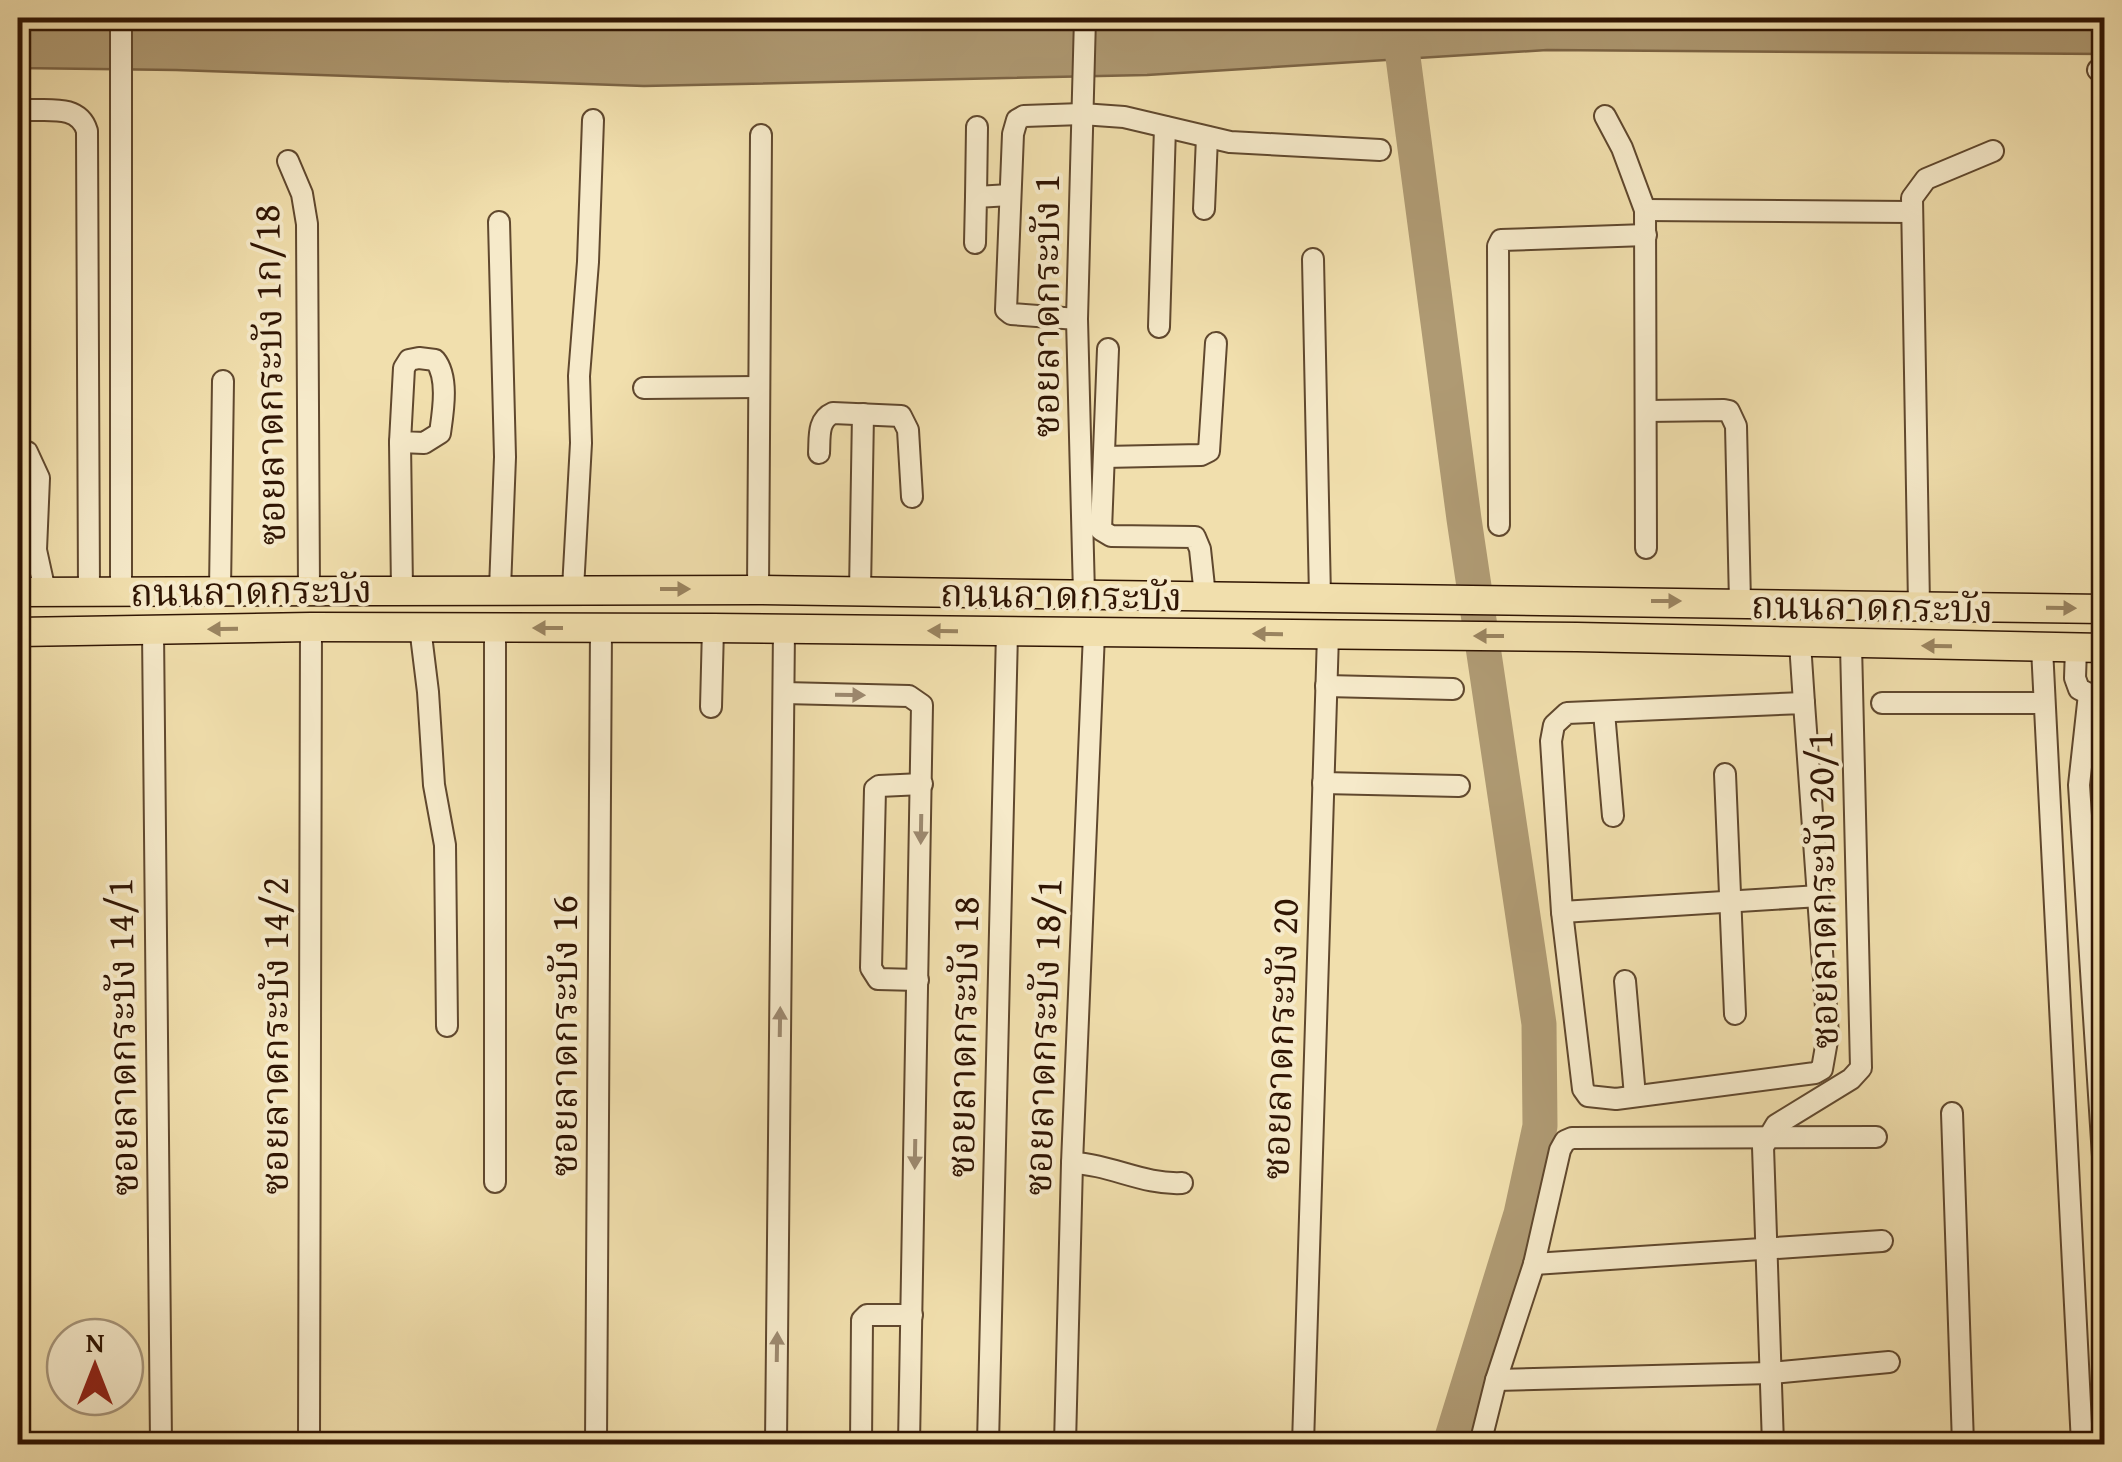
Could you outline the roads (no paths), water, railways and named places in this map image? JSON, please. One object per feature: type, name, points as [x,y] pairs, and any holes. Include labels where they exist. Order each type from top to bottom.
[{"type":"main road","name":"ถนนลาดกระบัง","points":[[31,592],[500,588],[2104,608]]},
{"type":"main road","name":"ถนนลาดกระบัง","points":[[18,632],[312,627],[712,628],[1577,636],[2090,648]]},
{"type":"street","points":[[121,18],[122,590]]},
{"type":"street","name":"ซอยลาดกระบัง 1","points":[[1084,594],[1077,319],[1085,18]]},
{"type":"street","points":[[1077,319],[1011,314],[1006,310],[1013,134],[1017,120],[1024,116],[1083,105],[1230,142],[1380,150]]},
{"type":"street","points":[[24,110],[75,112],[84,119],[87,131],[88,591]]},
{"type":"street","points":[[1605,116],[1622,148],[1645,210],[1646,548]]},
{"type":"street","points":[[573,589],[581,444],[579,376],[593,120]]},
{"type":"street","points":[[1159,327],[1164,126]]},
{"type":"street","points":[[976,244],[977,127]]},
{"type":"street","points":[[758,590],[761,135]]},
{"type":"street","points":[[1204,208],[1207,137]]},
{"type":"street","points":[[1919,606],[1912,198],[1926,179],[1994,151]]},
{"type":"street","name":"ซอยลาดกระบัง 1ก/18","points":[[288,161],[302,194],[307,224],[309,588]]},
{"type":"street","points":[[976,197],[1010,195]]},
{"type":"street","points":[[1645,210],[1912,212]]},
{"type":"street","points":[[499,222],[506,456],[500,588]]},
{"type":"street","points":[[1499,525],[1501,240],[1646,235]]},
{"type":"street","points":[[1313,259],[1320,597]]},
{"type":"street","points":[[1104,456],[1202,455],[1208,451],[1216,344]]},
{"type":"street","points":[[1108,348],[1104,533],[1195,537],[1200,548],[1204,596]]},
{"type":"street","points":[[220,589],[223,381]]},
{"type":"street","points":[[644,388],[758,387]]},
{"type":"street","points":[[1647,411],[1724,410],[1733,418],[1740,602]]},
{"type":"street","points":[[860,592],[863,414]]},
{"type":"street","points":[[819,453],[821,424],[826,416],[894,414],[906,421],[912,498]]},
{"type":"street","points":[[400,442],[402,588]]},
{"type":"street","points":[[18,450],[27,452],[38,478],[27,550],[31,592]]},
{"type":"street","name":"ซอยลาดกระบัง 14/2","points":[[309,1444],[312,627]]},
{"type":"street","points":[[420,627],[434,785],[445,845],[447,1026]]},
{"type":"street","points":[[494,1182],[495,627]]},
{"type":"street","name":"ซอยลาดกระบัง 16","points":[[596,1444],[602,628]]},
{"type":"street","points":[[711,707],[712,628]]},
{"type":"street","points":[[776,1444],[784,629]]},
{"type":"street","name":"ซอยลาดกระบัง 14/1","points":[[154,630],[160,1444]]},
{"type":"street","name":"ซอยลาดกระบัง 18","points":[[988,1444],[1008,632]]},
{"type":"street","name":"ซอยลาดกระบัง 18/1","points":[[1065,1444],[1072,1163],[1094,633]]},
{"type":"street","name":"ซอยลาดกระบัง 20","points":[[1303,1444],[1328,635]]},
{"type":"street","points":[[1800,643],[1828,1035],[1822,1069],[1815,1074],[1595,1098],[1583,1089],[1562,912],[1551,737],[1556,722],[1565,714],[1804,702]]},
{"type":"street","name":"ซอยลาดกระบัง 20/1","points":[[1766,1138],[1776,1124],[1851,1079],[1861,1068],[1851,645]]},
{"type":"street","points":[[2042,648],[2082,1444]]},
{"type":"street","points":[[2090,648],[2075,678],[2079,689],[2097,694],[2079,784],[2104,1172]]},
{"type":"street","points":[[1326,686],[1453,689]]},
{"type":"street","points":[[784,694],[916,699],[922,704],[910,1444]]},
{"type":"street","points":[[1882,702],[2044,703]]},
{"type":"street","points":[[1604,712],[1614,816]]},
{"type":"street","points":[[1724,774],[1735,1014]]},
{"type":"street","points":[[1323,782],[1459,786]]},
{"type":"street","points":[[918,980],[878,979],[870,968],[875,789],[922,784]]},
{"type":"street","points":[[1562,912],[1820,896]]},
{"type":"street","points":[[1624,981],[1635,1096]]},
{"type":"street","points":[[1952,1113],[1963,1444]]},
{"type":"street","points":[[1480,1444],[1496,1380],[1534,1264],[1565,1142],[1572,1138],[1876,1137]]},
{"type":"street","points":[[1766,1138],[1763,1158],[1774,1444]]},
{"type":"street","points":[[1072,1163],[1089,1164],[1148,1182],[1182,1183]]},
{"type":"street","points":[[1534,1264],[1882,1242]]},
{"type":"street","points":[[861,1444],[862,1320],[867,1315],[912,1315]]},
{"type":"street","points":[[1496,1380],[1771,1373],[1889,1362]]},
{"type":"waterway","points":[[1399,27],[1464,519],[1539,1024],[1540,1126],[1521,1214],[1450,1444]]}]
